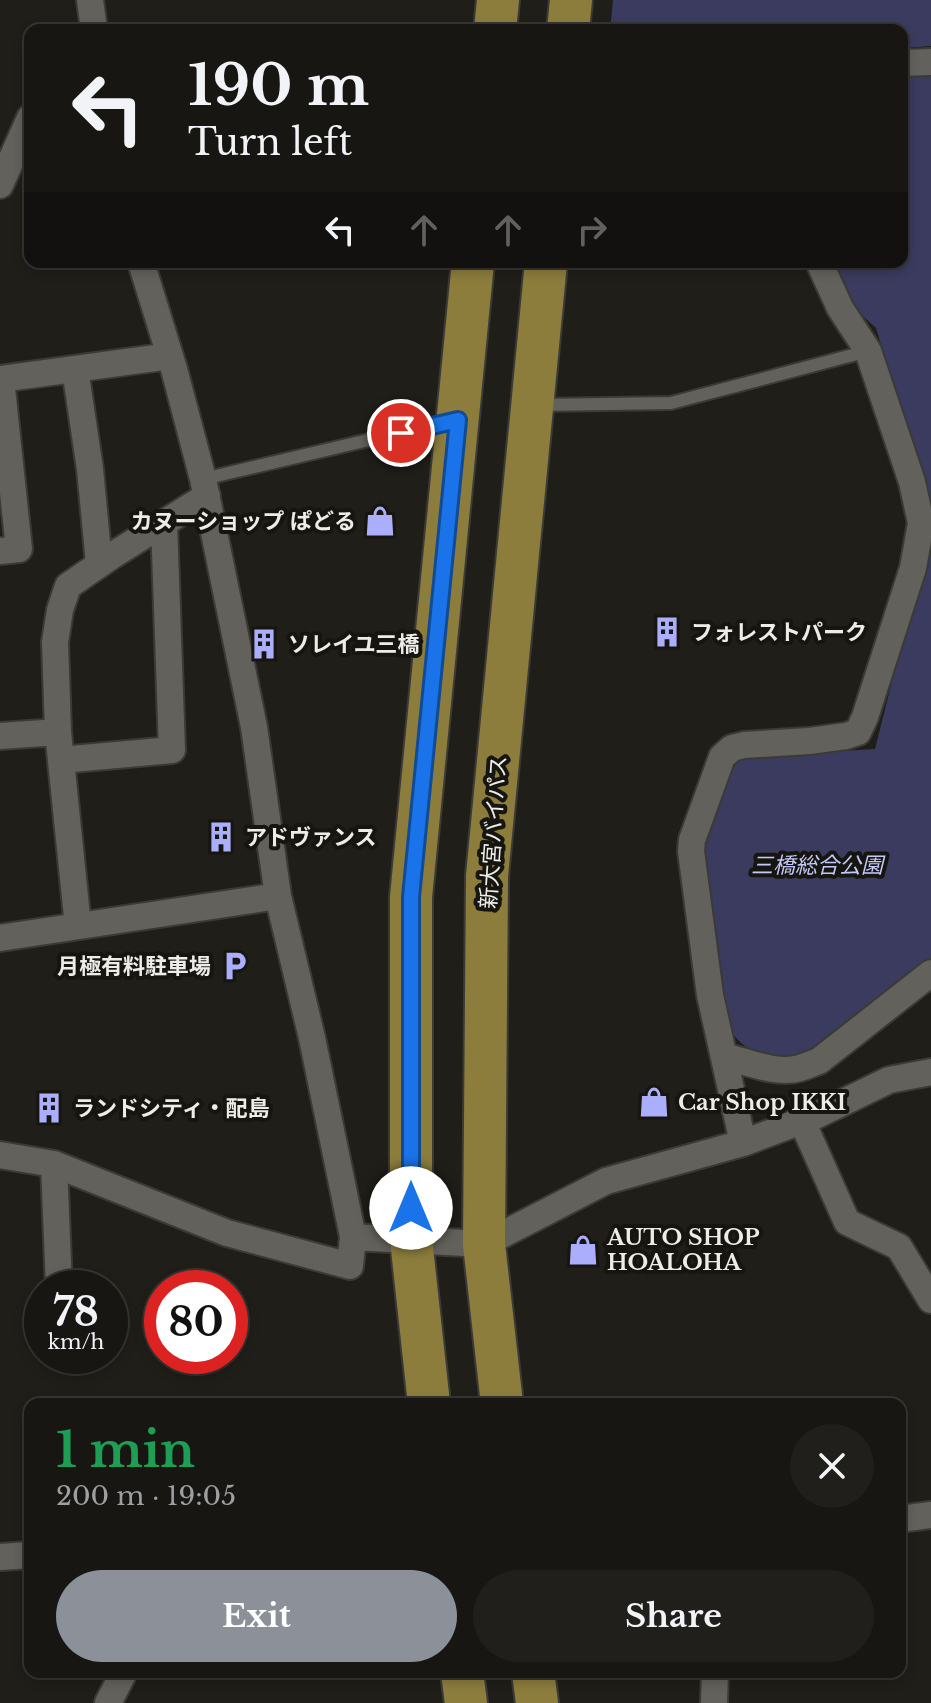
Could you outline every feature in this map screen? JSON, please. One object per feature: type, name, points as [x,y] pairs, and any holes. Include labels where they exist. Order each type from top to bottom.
[{"type":"highway","points":[[496,24],[498,0]]},
{"type":"highway","points":[[569,24],[571,0]]},
{"type":"highway","points":[[428,1398],[411,1239],[411,897],[472,268]]},
{"type":"highway","name":"新大宮バイパス","points":[[501,1398],[484,1244],[487,876],[545,268]]},
{"type":"highway","points":[[463,1678],[466,1703]]},
{"type":"highway","points":[[534,1678],[537,1703]]},
{"type":"street","points":[[90,0],[93,24]]},
{"type":"street","points":[[908,63],[931,62]]},
{"type":"street","points":[[0,185],[5,158],[24,128]]},
{"type":"street","points":[[0,1155],[54,1164],[227,1233],[350,1266],[353,1237],[312,1038],[278,896],[254,727],[205,488],[143,268]]},
{"type":"street","points":[[743,1143],[710,995],[692,840],[722,757],[732,748],[809,741],[858,732],[913,568],[921,523],[912,482],[868,351],[840,308],[822,268]]},
{"type":"street","points":[[0,551],[19,549],[0,379],[170,356]]},
{"type":"street","points":[[75,369],[90,469],[99,564]]},
{"type":"street","points":[[78,926],[58,732],[55,642],[60,610],[68,586],[164,523],[205,488]]},
{"type":"street","points":[[61,760],[172,750],[164,523]]},
{"type":"street","points":[[0,736],[58,732]]},
{"type":"street","points":[[0,938],[278,896]]},
{"type":"street","points":[[724,1056],[785,1070],[799,1069],[819,1061],[931,973]]},
{"type":"street","points":[[353,1237],[484,1244],[606,1181],[743,1143],[817,1115],[889,1080],[931,1072]]},
{"type":"street","points":[[802,1121],[847,1222],[899,1247],[931,1300]]},
{"type":"street","points":[[54,1164],[58,1270]]},
{"type":"street","points":[[906,1518],[931,1515]]},
{"type":"street","points":[[0,1557],[24,1555]]},
{"type":"street","points":[[108,1703],[121,1678]]},
{"type":"street","points":[[714,1703],[715,1678]]},
{"type":"lane","points":[[532,405],[671,403],[868,351]]},
{"type":"lane","points":[[205,488],[458,420]]},
{"type":"green space","points":[[613,0],[931,0],[931,46],[908,48],[908,24],[611,24]]},
{"type":"green space","points":[[931,73],[931,509],[876,328],[855,309],[836,268],[908,268],[908,74]]},
{"type":"green space","name":"三橋総合公園","points":[[931,526],[931,962],[811,1051],[784,1057],[759,1053],[738,1040],[724,1016],[701,845],[728,766],[739,757],[875,749]]},
{"type":"place","name":"カヌーショップ ぱどる","points":[[380,521]]},
{"type":"place","name":"フォレストパーク","points":[[667,632]]},
{"type":"place","name":"ソレイユ三橋","points":[[264,644]]},
{"type":"place","name":"アドヴァンス","points":[[221,837]]},
{"type":"place","name":"月極有料駐車場","points":[[235,966]]},
{"type":"place","name":"Car Shop IKKI","points":[[654,1102]]},
{"type":"place","name":"ランドシティ・配島","points":[[49,1108]]},
{"type":"place","name":"AUTO SHOP HOALOHA","points":[[583,1250]]},
{"type":"route","points":[[401,433],[458,420],[411,897],[411,1208]]}]
